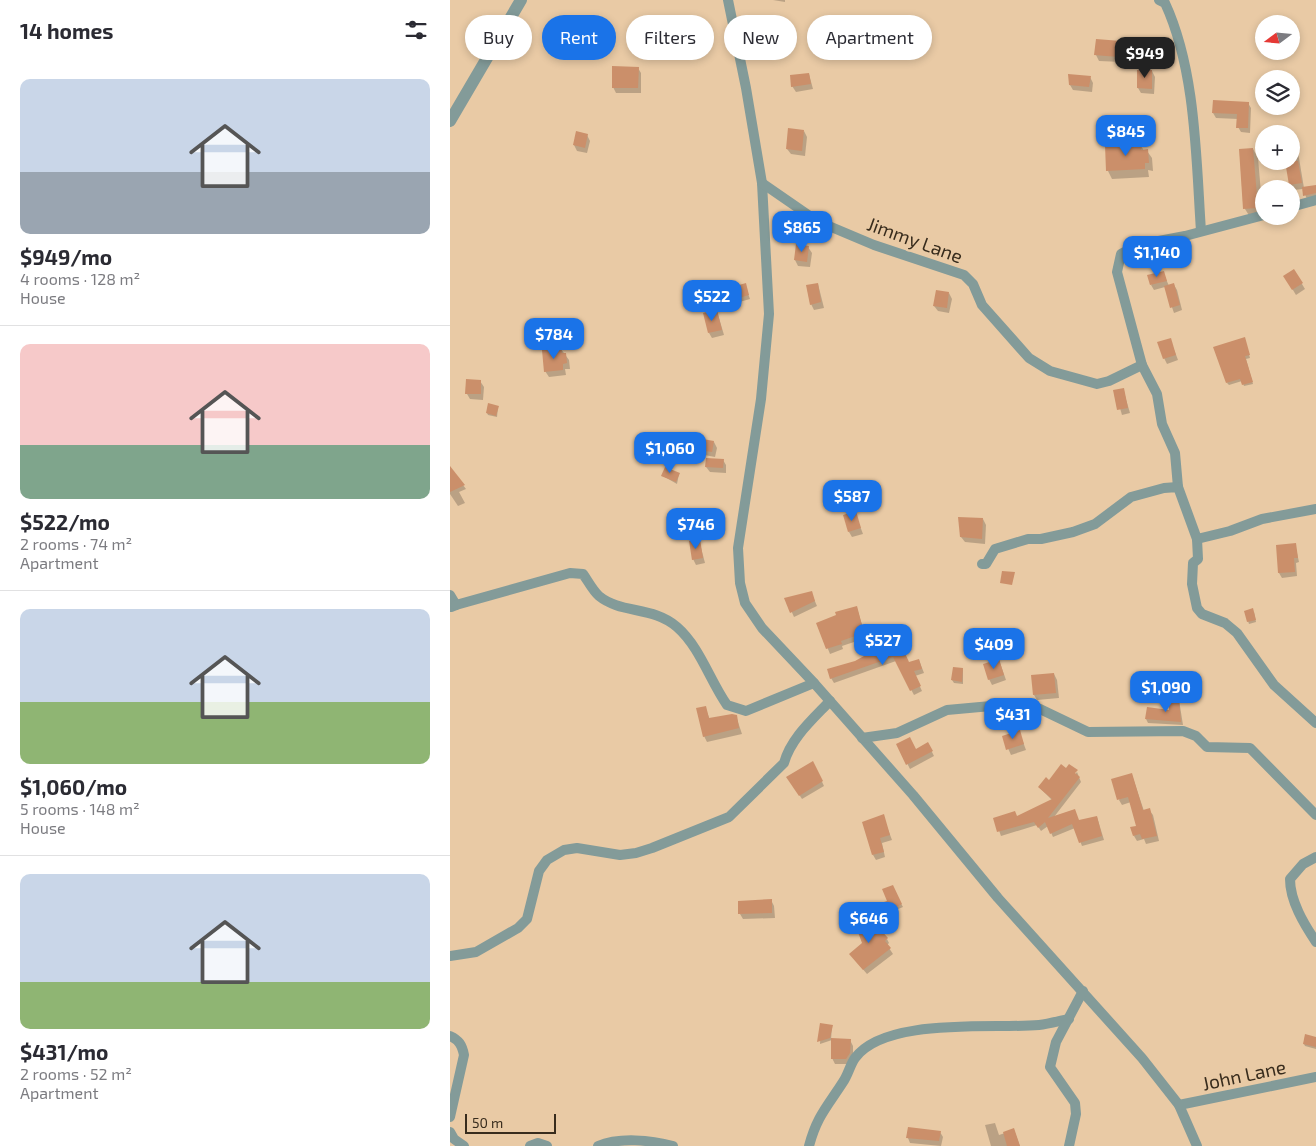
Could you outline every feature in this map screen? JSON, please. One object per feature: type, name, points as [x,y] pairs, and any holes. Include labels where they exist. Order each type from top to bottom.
[{"type":"street","points":[[450,121],[521,0]]},
{"type":"street","points":[[728,0],[746,88],[762,183],[770,314],[757,426],[738,548],[740,583],[745,603],[752,616],[830,701],[998,898],[1082,990],[1179,1105],[1197,1146]]},
{"type":"street","points":[[1158,0],[1165,3],[1175,23],[1185,72],[1194,131],[1201,231]]},
{"type":"street","name":"Jimmy Lane","points":[[762,183],[816,220],[874,245],[964,275],[973,284],[982,305],[1029,358],[1050,370],[1097,384],[1109,382],[1142,365]]},
{"type":"street","points":[[1300,204],[1316,200]]},
{"type":"street","points":[[1255,217],[1138,245],[1121,254],[1117,272],[1142,365],[1157,394],[1162,424],[1175,453],[1178,487],[1197,539],[1198,558],[1193,563],[1191,578],[1197,608],[1202,614],[1225,624],[1237,633],[1274,685],[1316,723]]},
{"type":"street","points":[[982,564],[986,564],[995,549],[1004,545],[1073,532],[1095,524],[1131,497],[1164,488],[1178,487]]},
{"type":"street","points":[[1197,539],[1230,532],[1262,519],[1316,509]]},
{"type":"street","points":[[450,595],[453,606],[570,574],[583,574],[598,595],[617,606],[646,610],[677,627],[701,661],[727,705],[746,711],[814,683]]},
{"type":"street","points":[[450,956],[476,952],[518,928],[527,918],[540,871],[547,860],[564,850],[577,848],[620,855],[636,853],[729,817],[784,763],[787,752],[794,740],[830,701]]},
{"type":"street","points":[[862,738],[897,733],[947,710],[1002,705],[1020,705],[1040,709],[1088,732],[1183,731],[1196,736],[1206,747],[1250,748],[1316,815]]},
{"type":"street","points":[[1316,857],[1303,864],[1290,879],[1290,891],[1306,927],[1316,942]]},
{"type":"street","points":[[1069,1146],[1076,1114],[1075,1103],[1050,1067],[1056,1042],[1082,990]]},
{"type":"street","points":[[809,1146],[814,1126],[823,1108],[843,1082],[855,1058],[873,1044],[889,1036],[909,1031],[982,1024],[1040,1025],[1069,1019]]},
{"type":"street","points":[[450,1036],[456,1038],[462,1046],[464,1054],[450,1117]]},
{"type":"street","name":"John Lane","points":[[1179,1105],[1316,1077]]},
{"type":"street","points":[[450,1132],[464,1146]]},
{"type":"street","points":[[598,1146],[609,1142],[643,1142],[673,1146]]},
{"type":"street","points":[[530,1146],[538,1143],[548,1146]]},
{"type":"building","points":[[1096,39],[1121,41],[1119,57],[1094,55]]},
{"type":"building","points":[[612,66],[639,67],[638,88],[612,88]]},
{"type":"building","points":[[1137,70],[1152,70],[1152,89],[1137,88]]},
{"type":"building","points":[[809,73],[811,84],[791,87],[790,75]]},
{"type":"building","points":[[1068,74],[1091,76],[1089,87],[1069,85]]},
{"type":"building","points":[[1213,100],[1249,102],[1248,128],[1236,128],[1237,114],[1212,113]]},
{"type":"building","points":[[788,128],[804,130],[802,151],[786,149]]},
{"type":"building","points":[[576,131],[588,134],[585,148],[573,145]]},
{"type":"building","points":[[1140,141],[1141,150],[1148,149],[1149,163],[1145,163],[1145,169],[1106,171],[1105,145]]},
{"type":"building","points":[[1253,148],[1256,180],[1255,208],[1243,209],[1239,149]]},
{"type":"building","points":[[1286,170],[1300,170],[1302,183],[1300,183],[1300,180],[1288,180]]},
{"type":"building","points":[[1316,185],[1316,193],[1303,196],[1302,187]]},
{"type":"building","points":[[794,219],[805,224],[799,239],[787,234]]},
{"type":"building","points":[[796,244],[809,246],[807,262],[794,260]]},
{"type":"building","points":[[1294,269],[1303,283],[1292,290],[1283,276]]},
{"type":"building","points":[[1164,271],[1167,281],[1150,285],[1147,275]]},
{"type":"building","points":[[746,283],[749,295],[715,305],[709,288],[720,285],[721,290]]},
{"type":"building","points":[[818,283],[821,302],[810,305],[806,285]]},
{"type":"building","points":[[1174,283],[1180,305],[1170,308],[1164,286]]},
{"type":"building","points":[[936,290],[949,292],[947,308],[933,306]]},
{"type":"building","points":[[717,310],[722,330],[708,333],[703,313]]},
{"type":"building","points":[[1245,337],[1250,355],[1245,356],[1253,382],[1242,385],[1240,379],[1226,383],[1213,347]]},
{"type":"building","points":[[1171,338],[1176,355],[1163,359],[1157,342]]},
{"type":"building","points":[[561,348],[562,353],[566,353],[567,363],[563,364],[563,370],[544,372],[542,350]]},
{"type":"building","points":[[466,379],[481,380],[481,394],[465,394]]},
{"type":"building","points":[[1124,388],[1128,408],[1117,410],[1113,390]]},
{"type":"building","points":[[488,403],[499,406],[496,416],[486,413]]},
{"type":"building","points":[[697,438],[714,441],[712,452],[694,449]]},
{"type":"building","points":[[706,458],[724,459],[723,468],[705,467]]},
{"type":"building","points":[[450,466],[465,485],[450,492]]},
{"type":"building","points":[[665,467],[680,473],[676,482],[661,476]]},
{"type":"building","points":[[856,511],[861,528],[848,532],[843,515]]},
{"type":"building","points":[[958,517],[983,518],[982,539],[960,537]]},
{"type":"building","points":[[700,539],[703,558],[692,560],[689,541]]},
{"type":"building","points":[[1296,543],[1298,558],[1294,558],[1295,572],[1278,573],[1276,545]]},
{"type":"building","points":[[1002,571],[1015,572],[1012,585],[1000,583]]},
{"type":"building","points":[[812,591],[815,601],[790,613],[784,598]]},
{"type":"building","points":[[857,606],[864,633],[841,641],[842,644],[826,649],[816,623],[836,615],[835,612]]},
{"type":"building","points":[[1253,608],[1256,620],[1247,622],[1244,611]]},
{"type":"building","points":[[896,647],[898,654],[904,651],[909,662],[919,659],[922,669],[914,671],[921,686],[910,691],[893,657],[830,679],[827,669],[855,661],[873,651],[874,655]]},
{"type":"building","points":[[999,659],[1004,675],[988,680],[983,664]]},
{"type":"building","points":[[953,667],[963,668],[962,682],[951,680]]},
{"type":"building","points":[[1054,673],[1056,693],[1033,695],[1031,675]]},
{"type":"building","points":[[1179,699],[1181,722],[1145,719],[1147,707],[1169,710],[1169,700]]},
{"type":"building","points":[[706,706],[709,718],[732,714],[737,715],[739,728],[703,737],[696,708]]},
{"type":"building","points":[[1020,730],[1024,744],[1006,750],[1002,736]]},
{"type":"building","points":[[910,737],[916,749],[928,742],[933,751],[906,765],[896,744]]},
{"type":"building","points":[[813,761],[823,781],[799,796],[786,777]]},
{"type":"building","points":[[1061,764],[1066,768],[1069,764],[1078,770],[1075,773],[1080,777],[1048,818],[1075,809],[1079,820],[1097,816],[1102,836],[1079,843],[1072,824],[1050,834],[1045,822],[1038,828],[1034,822],[997,832],[993,818],[1015,811],[1017,816],[1052,799],[1038,787],[1046,777],[1049,780]]},
{"type":"building","points":[[1132,773],[1143,810],[1150,808],[1157,836],[1142,839],[1140,834],[1133,836],[1130,827],[1136,826],[1128,797],[1117,800],[1111,779]]},
{"type":"building","points":[[884,814],[890,835],[880,838],[884,852],[872,855],[862,822]]},
{"type":"building","points":[[893,885],[902,904],[889,911],[884,902],[887,901],[882,889]]},
{"type":"building","points":[[772,899],[772,913],[738,914],[738,901]]},
{"type":"building","points":[[869,917],[888,938],[885,941],[891,948],[863,970],[849,954],[862,943],[855,924]]},
{"type":"building","points":[[820,1023],[833,1025],[830,1038],[817,1042]]},
{"type":"building","points":[[1305,1034],[1316,1037],[1316,1047],[1303,1044]]},
{"type":"building","points":[[831,1038],[851,1039],[850,1053],[846,1059],[831,1059]]},
{"type":"building","points":[[908,1127],[941,1131],[939,1141],[906,1138]]},
{"type":"building","points":[[1014,1128],[1020,1146],[1007,1146],[1003,1132]]}]
